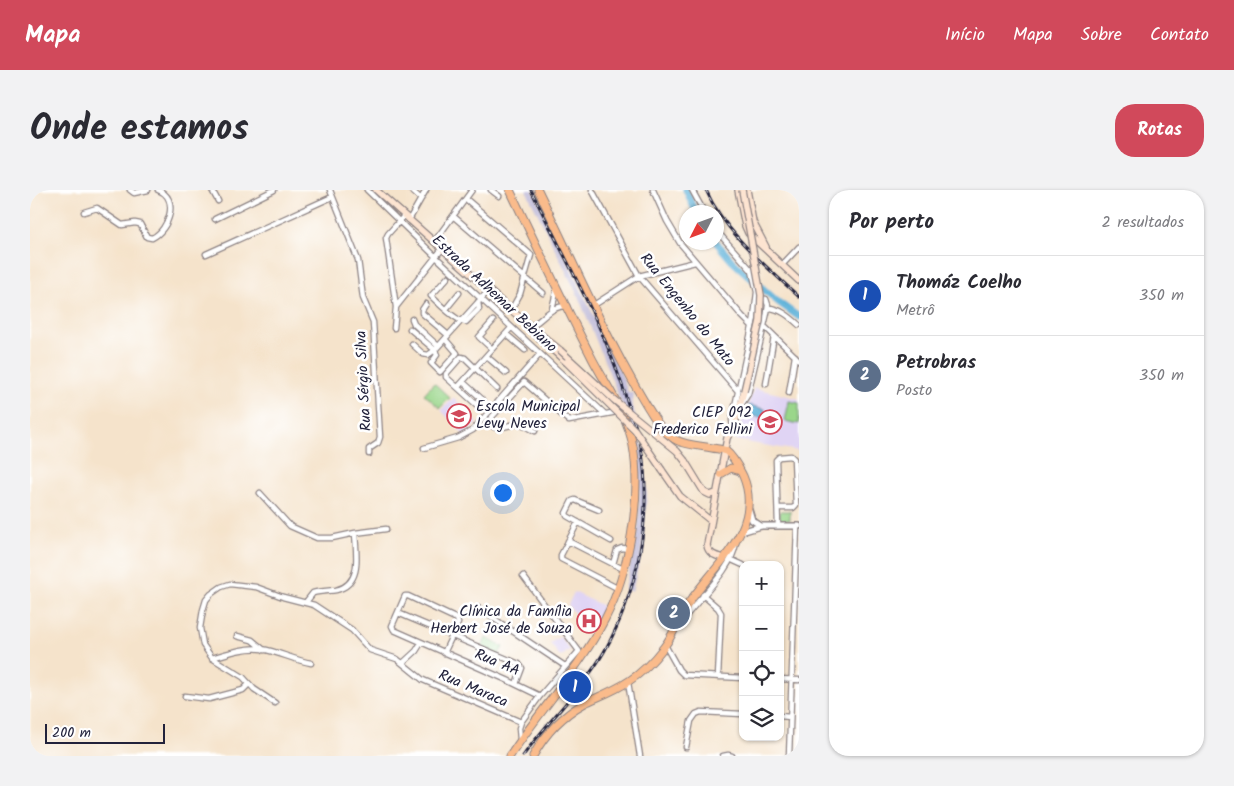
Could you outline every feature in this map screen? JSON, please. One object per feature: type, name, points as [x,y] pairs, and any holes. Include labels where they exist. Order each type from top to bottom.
[{"type":"main road","name":"Estrada Adhemar Bebiano","points":[[376,190],[531,328],[635,430],[680,496],[711,521]]},
{"type":"main road","points":[[510,190],[557,287],[621,411],[633,445],[635,467],[634,515],[628,549],[618,588],[606,617],[582,658],[510,756]]},
{"type":"main road","points":[[533,756],[544,739],[567,715],[583,704],[628,682],[641,672],[665,645],[688,604],[737,540],[748,508],[746,486],[741,472],[733,458],[725,450],[682,443],[672,438],[657,422],[631,378],[594,306],[538,190]]},
{"type":"main road","points":[[738,190],[746,230],[799,281]]},
{"type":"main road","points":[[723,558],[712,554],[708,549],[711,521],[725,450],[741,405],[741,391],[760,321],[761,295],[742,190]]},
{"type":"main road","points":[[747,190],[753,222],[770,253]]},
{"type":"main road","name":"Estrada Adhemar Bebiano","points":[[531,328],[539,331],[613,399],[677,451],[704,492],[710,495],[716,493]]},
{"type":"main road","points":[[733,428],[730,446],[733,458]]},
{"type":"main road","points":[[720,474],[731,468],[741,472]]},
{"type":"street","points":[[130,190],[134,193],[148,190]]},
{"type":"street","points":[[84,212],[97,208],[122,225],[140,224],[147,237],[152,238],[162,231],[170,216],[170,206],[166,196],[158,190]]},
{"type":"street","points":[[212,190],[218,201]]},
{"type":"street","points":[[215,218],[274,190]]},
{"type":"street","name":"Rua Sérgio Silva","points":[[330,190],[358,260],[363,298],[373,322],[380,437],[378,443],[369,449],[369,454]]},
{"type":"street","name":"Estrada Adhemar Bebiano","points":[[367,190],[479,301],[512,328],[605,414]]},
{"type":"street","points":[[412,190],[421,199]]},
{"type":"street","points":[[394,328],[396,307],[392,270],[386,243],[388,234],[399,221],[407,218],[426,190]]},
{"type":"street","points":[[434,242],[472,190]]},
{"type":"street","points":[[491,190],[499,196]]},
{"type":"street","name":"Rua Engenho do Mato","points":[[592,190],[639,276],[741,391]]},
{"type":"street","points":[[653,190],[677,238],[695,262],[752,325]]},
{"type":"street","points":[[692,190],[700,205]]},
{"type":"street","points":[[206,254],[332,197]]},
{"type":"street","points":[[466,199],[530,253],[531,256],[518,300],[511,310]]},
{"type":"street","points":[[453,216],[543,293]]},
{"type":"street","points":[[724,239],[754,276],[758,298],[741,391],[732,420],[733,428]]},
{"type":"street","points":[[782,265],[799,247]]},
{"type":"street","points":[[396,307],[442,249]]},
{"type":"street","points":[[594,306],[639,276],[695,262]]},
{"type":"street","points":[[448,277],[432,296],[460,322]]},
{"type":"street","points":[[552,309],[557,287]]},
{"type":"street","points":[[412,344],[425,355],[436,348],[489,290]]},
{"type":"street","points":[[446,309],[459,293]]},
{"type":"street","points":[[741,405],[748,394],[768,308],[766,299],[758,298]]},
{"type":"street","points":[[412,319],[414,324],[436,348],[437,354],[431,363],[440,372],[457,353],[446,337],[422,313],[426,304]]},
{"type":"street","points":[[531,328],[552,309],[558,306],[567,306]]},
{"type":"street","points":[[768,308],[786,314],[799,325]]},
{"type":"street","points":[[492,349],[479,337],[493,321]]},
{"type":"street","points":[[764,326],[797,358],[789,393]]},
{"type":"street","points":[[458,388],[512,328]]},
{"type":"street","points":[[410,329],[436,348]]},
{"type":"street","points":[[506,334],[525,350]]},
{"type":"street","points":[[766,384],[774,336]]},
{"type":"street","points":[[424,448],[458,438],[473,430],[540,354]]},
{"type":"street","points":[[486,356],[506,373]]},
{"type":"street","points":[[478,406],[446,378],[446,374],[462,357],[497,389]]},
{"type":"street","points":[[463,382],[483,400]]},
{"type":"street","points":[[535,431],[520,423],[494,428],[490,423],[490,420],[522,383],[526,383],[569,421],[621,411]]},
{"type":"street","points":[[778,508],[793,508],[796,505],[794,459],[791,456],[778,457],[776,459],[778,526]]},
{"type":"street","points":[[260,494],[290,526],[309,535],[325,539],[386,529]]},
{"type":"street","points":[[600,510],[573,500],[566,513],[567,516],[611,541]]},
{"type":"street","points":[[748,508],[752,520],[761,526]]},
{"type":"street","points":[[578,522],[561,555],[561,559],[618,588]]},
{"type":"street","points":[[741,532],[761,526],[798,526],[789,756]]},
{"type":"street","points":[[306,602],[313,592],[337,590],[344,587],[350,581],[357,568],[355,533]]},
{"type":"street","points":[[671,635],[732,560],[737,540]]},
{"type":"street","points":[[568,541],[623,570]]},
{"type":"street","points":[[613,564],[618,550],[622,548],[628,549]]},
{"type":"street","points":[[732,560],[739,563]]},
{"type":"street","points":[[521,722],[540,696],[577,654],[578,649],[523,576]]},
{"type":"street","name":"Rua Maraca","points":[[212,658],[203,645],[200,628],[206,600],[214,590],[230,584],[256,587],[320,608],[347,626],[370,650],[403,663],[433,686],[521,722],[519,728],[520,740]]},
{"type":"street","points":[[703,595],[718,608],[720,613],[718,677]]},
{"type":"street","points":[[444,654],[452,636],[458,623],[455,617],[405,596],[398,613],[452,636],[519,664],[522,671],[516,684]]},
{"type":"street","points":[[478,608],[565,666]]},
{"type":"street","name":"Rua AA","points":[[398,613],[392,626],[397,632],[540,696]]},
{"type":"street","points":[[237,636],[252,640],[264,650]]},
{"type":"street","points":[[403,663],[416,651],[420,643]]},
{"type":"street","points":[[665,645],[679,670],[684,675],[739,678]]},
{"type":"street","points":[[212,658],[243,649],[264,650],[294,660],[311,663]]},
{"type":"street","points":[[212,658],[243,677],[249,684],[275,703]]},
{"type":"street","points":[[784,679],[799,680]]},
{"type":"street","points":[[628,682],[640,756]]},
{"type":"street","points":[[186,696],[209,699],[243,690],[249,684]]},
{"type":"street","points":[[686,748],[691,721],[696,714],[701,712],[739,714]]},
{"type":"street","points":[[784,716],[790,717]]},
{"type":"street","points":[[723,756],[732,756]]},
{"type":"shaded area","points":[[526,190],[533,190],[620,370],[628,392],[633,393],[634,398],[632,402],[643,447],[647,495],[641,555],[632,592],[625,589],[638,528],[638,461],[634,434],[578,296]]},
{"type":"shaded area","name":"CIEP 092 Frederico Fellini","points":[[754,388],[799,399],[799,451],[735,440]]},
{"type":"shaded area","name":"Escola Municipal Levy Neves","points":[[454,398],[477,423],[464,435],[441,410]]},
{"type":"shaded area","name":"Clínica da Família Herbert José de Souza","points":[[574,592],[605,607],[591,635],[568,605]]},
{"type":"shaded area","points":[[560,637],[570,650],[560,657],[550,643]]},
{"type":"green space","points":[[434,383],[450,398],[440,408],[424,394]]},
{"type":"green space","points":[[789,401],[799,403],[799,424],[785,421]]},
{"type":"green space","points":[[780,511],[790,511],[790,520],[780,520]]},
{"type":"green space","points":[[486,638],[503,647],[498,656],[482,647]]},
{"type":"water","points":[[748,405],[765,409],[764,418],[746,415]]},
{"type":"waterway","points":[[686,190],[693,205]]},
{"type":"waterway","points":[[723,250],[732,261],[778,302],[799,317]]},
{"type":"railway","points":[[523,756],[586,679],[604,652],[616,629],[634,579],[644,526],[645,499],[640,442],[620,379],[598,324],[531,190]]},
{"type":"railway","points":[[706,190],[714,206],[747,248],[799,297]]},
{"type":"place","name":"Escola Municipal Levy Neves","points":[[459,416]]},
{"type":"place","name":"CIEP 092 Frederico Fellini","points":[[770,422]]},
{"type":"place","name":"Petrobras","points":[[674,613]]},
{"type":"place","name":"Clínica da Família Herbert José de Souza","points":[[589,621]]},
{"type":"place","name":"Thomáz Coelho","points":[[575,687]]}]
